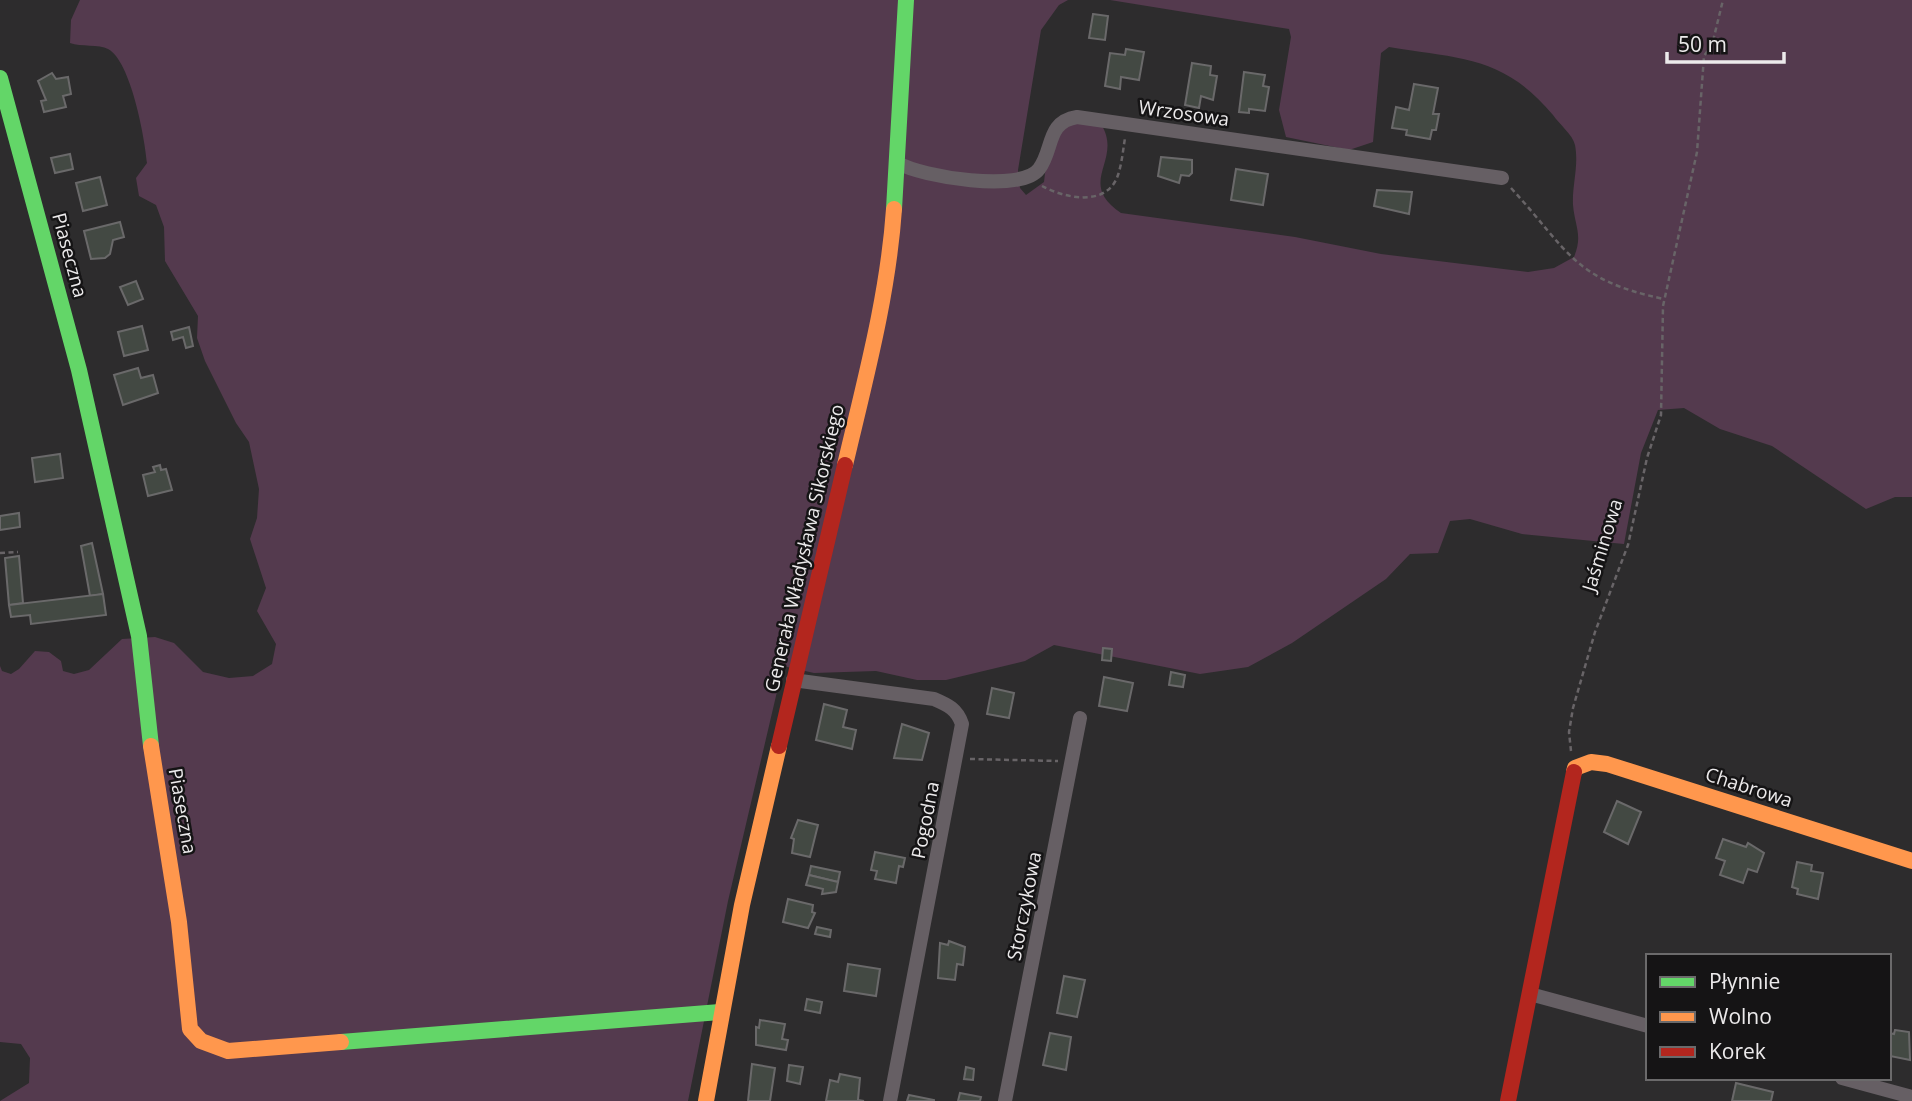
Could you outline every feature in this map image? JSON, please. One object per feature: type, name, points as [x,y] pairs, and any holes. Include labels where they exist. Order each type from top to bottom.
[{"type":"street","name":"Generała Władysława Sikorskiego","points":[[706,1101],[720,1012],[793,680],[878,326],[891,254],[906,0]]},
{"type":"street","name":"Piaseczna","points":[[0,78],[79,370],[139,636],[156,788],[179,922],[190,1030],[201,1041],[228,1051],[720,1012]]},
{"type":"street","name":"Wrzosowa","points":[[1029,178],[1040,169],[1054,128],[1066,118],[1077,117],[1502,178]]},
{"type":"street","points":[[898,163],[919,172],[939,175],[1013,182],[1029,178]]},
{"type":"street","name":"Pogodna","points":[[793,680],[934,699],[959,714],[962,723],[890,1101]]},
{"type":"street","name":"Storczykowa","points":[[1005,1101],[1080,718]]},
{"type":"street","name":"Chabrowa","points":[[1574,768],[1595,760],[1912,861]]},
{"type":"street","points":[[1508,1101],[1574,768]]},
{"type":"street","points":[[1530,994],[1646,1025]]},
{"type":"street","points":[[1849,1080],[1912,1097]]},
{"type":"path","name":"Jaśminowa","points":[[1574,768],[1569,732],[1573,708],[1595,632],[1628,545],[1647,457],[1661,415],[1665,299],[1697,152],[1704,56],[1712,45],[1723,0]]},
{"type":"path","points":[[1029,178],[1062,195],[1090,198],[1106,191],[1118,178],[1128,124]]},
{"type":"path","points":[[1502,178],[1583,270],[1630,292],[1665,299]]},
{"type":"path","points":[[0,553],[18,552]]},
{"type":"path","points":[[957,754],[980,760],[1026,758],[1054,762],[1073,754]]},
{"type":"shaded area","points":[[80,0],[1068,0],[1059,5],[1041,30],[1018,170],[1020,188],[1026,195],[1044,182],[1052,144],[1064,128],[1085,122],[1101,124],[1107,137],[1102,191],[1108,202],[1121,213],[1295,237],[1381,254],[1528,272],[1554,268],[1574,257],[1578,237],[1573,205],[1576,153],[1569,133],[1535,95],[1516,81],[1479,63],[1389,47],[1381,53],[1373,142],[1349,150],[1286,137],[1279,110],[1291,37],[1289,29],[1110,0],[1912,0],[1912,497],[1895,497],[1866,509],[1772,446],[1720,429],[1684,408],[1658,410],[1641,453],[1624,544],[1522,534],[1470,519],[1450,521],[1438,553],[1410,554],[1386,579],[1292,643],[1248,667],[1200,674],[1054,645],[1025,661],[946,680],[917,680],[876,671],[814,673],[783,666],[728,901],[688,1101],[0,1101],[29,1083],[30,1058],[21,1044],[0,1042],[0,666],[2,671],[11,674],[35,651],[49,652],[61,661],[63,671],[74,674],[89,670],[122,639],[155,637],[174,643],[203,672],[229,678],[253,676],[272,664],[276,644],[257,611],[266,588],[250,539],[257,518],[259,489],[249,442],[236,423],[205,361],[197,338],[198,316],[165,261],[164,227],[156,205],[139,196],[136,178],[147,163],[146,152],[140,120],[124,68],[108,49],[70,43],[71,20]]},
{"type":"building","points":[[1093,14],[1108,16],[1105,40],[1089,38]]},
{"type":"building","points":[[1126,49],[1144,52],[1139,80],[1121,77],[1120,89],[1105,86],[1110,53],[1125,55]]},
{"type":"building","points":[[1192,63],[1211,66],[1210,75],[1217,76],[1213,100],[1201,96],[1199,108],[1185,105]]},
{"type":"building","points":[[1244,72],[1265,75],[1263,86],[1269,87],[1265,111],[1249,109],[1249,113],[1239,112]]},
{"type":"building","points":[[52,73],[56,79],[68,77],[71,94],[63,96],[66,107],[44,112],[41,101],[46,100],[38,81]]},
{"type":"building","points":[[1414,84],[1438,88],[1433,114],[1439,114],[1436,130],[1432,130],[1430,139],[1406,135],[1407,130],[1392,128],[1396,107],[1409,110]]},
{"type":"building","points":[[70,154],[73,169],[55,173],[51,158]]},
{"type":"building","points":[[1161,157],[1192,160],[1192,173],[1189,176],[1181,175],[1179,183],[1158,176]]},
{"type":"building","points":[[1236,169],[1268,174],[1263,205],[1231,200]]},
{"type":"building","points":[[100,177],[107,205],[83,211],[76,183]]},
{"type":"building","points":[[1377,190],[1412,192],[1409,214],[1374,206]]},
{"type":"building","points":[[120,222],[124,237],[113,240],[110,254],[105,258],[91,259],[84,231]]},
{"type":"building","points":[[136,281],[143,299],[128,305],[120,287]]},
{"type":"building","points":[[142,326],[148,350],[124,356],[118,332]]},
{"type":"building","points":[[189,327],[193,346],[186,348],[183,337],[173,340],[171,332]]},
{"type":"building","points":[[138,368],[141,378],[153,375],[158,393],[123,405],[114,375]]},
{"type":"building","points":[[60,454],[63,478],[35,482],[32,458]]},
{"type":"building","points":[[160,465],[161,470],[166,469],[172,490],[148,496],[143,475],[155,472],[153,467]]},
{"type":"building","points":[[19,513],[20,527],[0,530],[0,516]]},
{"type":"building","points":[[92,543],[103,594],[90,596],[81,546]]},
{"type":"building","points":[[19,556],[23,603],[9,605],[5,558]]},
{"type":"building","points":[[103,594],[106,615],[31,624],[30,615],[11,617],[9,605]]},
{"type":"building","points":[[1103,648],[1112,649],[1111,661],[1102,660]]},
{"type":"building","points":[[1171,672],[1185,675],[1183,687],[1169,685]]},
{"type":"building","points":[[1104,677],[1133,683],[1127,711],[1099,706]]},
{"type":"building","points":[[992,688],[1014,693],[1009,718],[987,714]]},
{"type":"building","points":[[824,704],[847,710],[843,727],[856,730],[852,749],[816,740]]},
{"type":"building","points":[[902,724],[929,733],[922,760],[894,758]]},
{"type":"building","points":[[1617,801],[1641,812],[1628,844],[1604,832]]},
{"type":"building","points":[[798,820],[818,825],[810,857],[792,853],[794,839],[791,838]]},
{"type":"building","points":[[1723,839],[1746,847],[1748,843],[1764,853],[1757,872],[1748,869],[1743,883],[1720,875],[1725,861],[1716,858]]},
{"type":"building","points":[[875,852],[905,858],[903,867],[899,866],[896,883],[875,879],[877,871],[871,870]]},
{"type":"building","points":[[1797,862],[1812,865],[1811,871],[1823,873],[1818,899],[1797,894],[1798,889],[1792,887]]},
{"type":"building","points":[[811,866],[840,872],[838,882],[809,875]]},
{"type":"building","points":[[809,875],[838,882],[836,892],[822,894],[823,889],[806,885]]},
{"type":"building","points":[[788,899],[813,905],[812,912],[815,913],[808,928],[783,922]]},
{"type":"building","points":[[817,927],[831,930],[830,937],[815,934]]},
{"type":"building","points":[[949,941],[965,947],[963,965],[957,964],[955,980],[938,978],[940,943],[948,945]]},
{"type":"building","points":[[848,964],[880,969],[876,996],[844,991]]},
{"type":"building","points":[[1064,976],[1085,980],[1077,1017],[1057,1013]]},
{"type":"building","points":[[807,999],[822,1002],[820,1013],[805,1010]]},
{"type":"building","points":[[760,1020],[785,1024],[782,1039],[788,1040],[786,1050],[756,1045],[756,1027],[759,1028]]},
{"type":"building","points":[[1895,1030],[1909,1032],[1910,1060],[1891,1056],[1891,1033],[1894,1034]]},
{"type":"building","points":[[1050,1033],[1071,1037],[1066,1070],[1043,1065]]},
{"type":"building","points":[[752,1064],[775,1068],[770,1101],[748,1101]]},
{"type":"building","points":[[789,1065],[803,1067],[800,1084],[787,1081]]},
{"type":"building","points":[[966,1067],[974,1069],[973,1080],[964,1079]]},
{"type":"building","points":[[840,1074],[860,1078],[858,1100],[864,1101],[826,1101],[830,1080],[838,1082]]},
{"type":"building","points":[[1736,1083],[1773,1092],[1771,1101],[1732,1101]]},
{"type":"building","points":[[960,1093],[981,1097],[980,1101],[958,1101]]},
{"type":"building","points":[[909,1095],[934,1100],[934,1101],[907,1101]]},
{"type":"traffic: fast","points":[[894,209],[906,0]]},
{"type":"traffic: fast","points":[[0,78],[79,370],[139,636],[151,746]]},
{"type":"traffic: fast","points":[[341,1042],[720,1012]]},
{"type":"traffic: slow","points":[[845,465],[881,306],[894,209]]},
{"type":"traffic: slow","points":[[151,746],[179,922],[190,1029],[201,1041],[228,1051],[341,1042]]},
{"type":"traffic: slow","points":[[706,1101],[742,905],[779,746]]},
{"type":"traffic: slow","points":[[1574,772],[1575,768],[1591,762],[1607,764],[1912,861]]},
{"type":"traffic: jam","points":[[779,746],[845,465]]},
{"type":"traffic: jam","points":[[1508,1101],[1574,772]]}]
